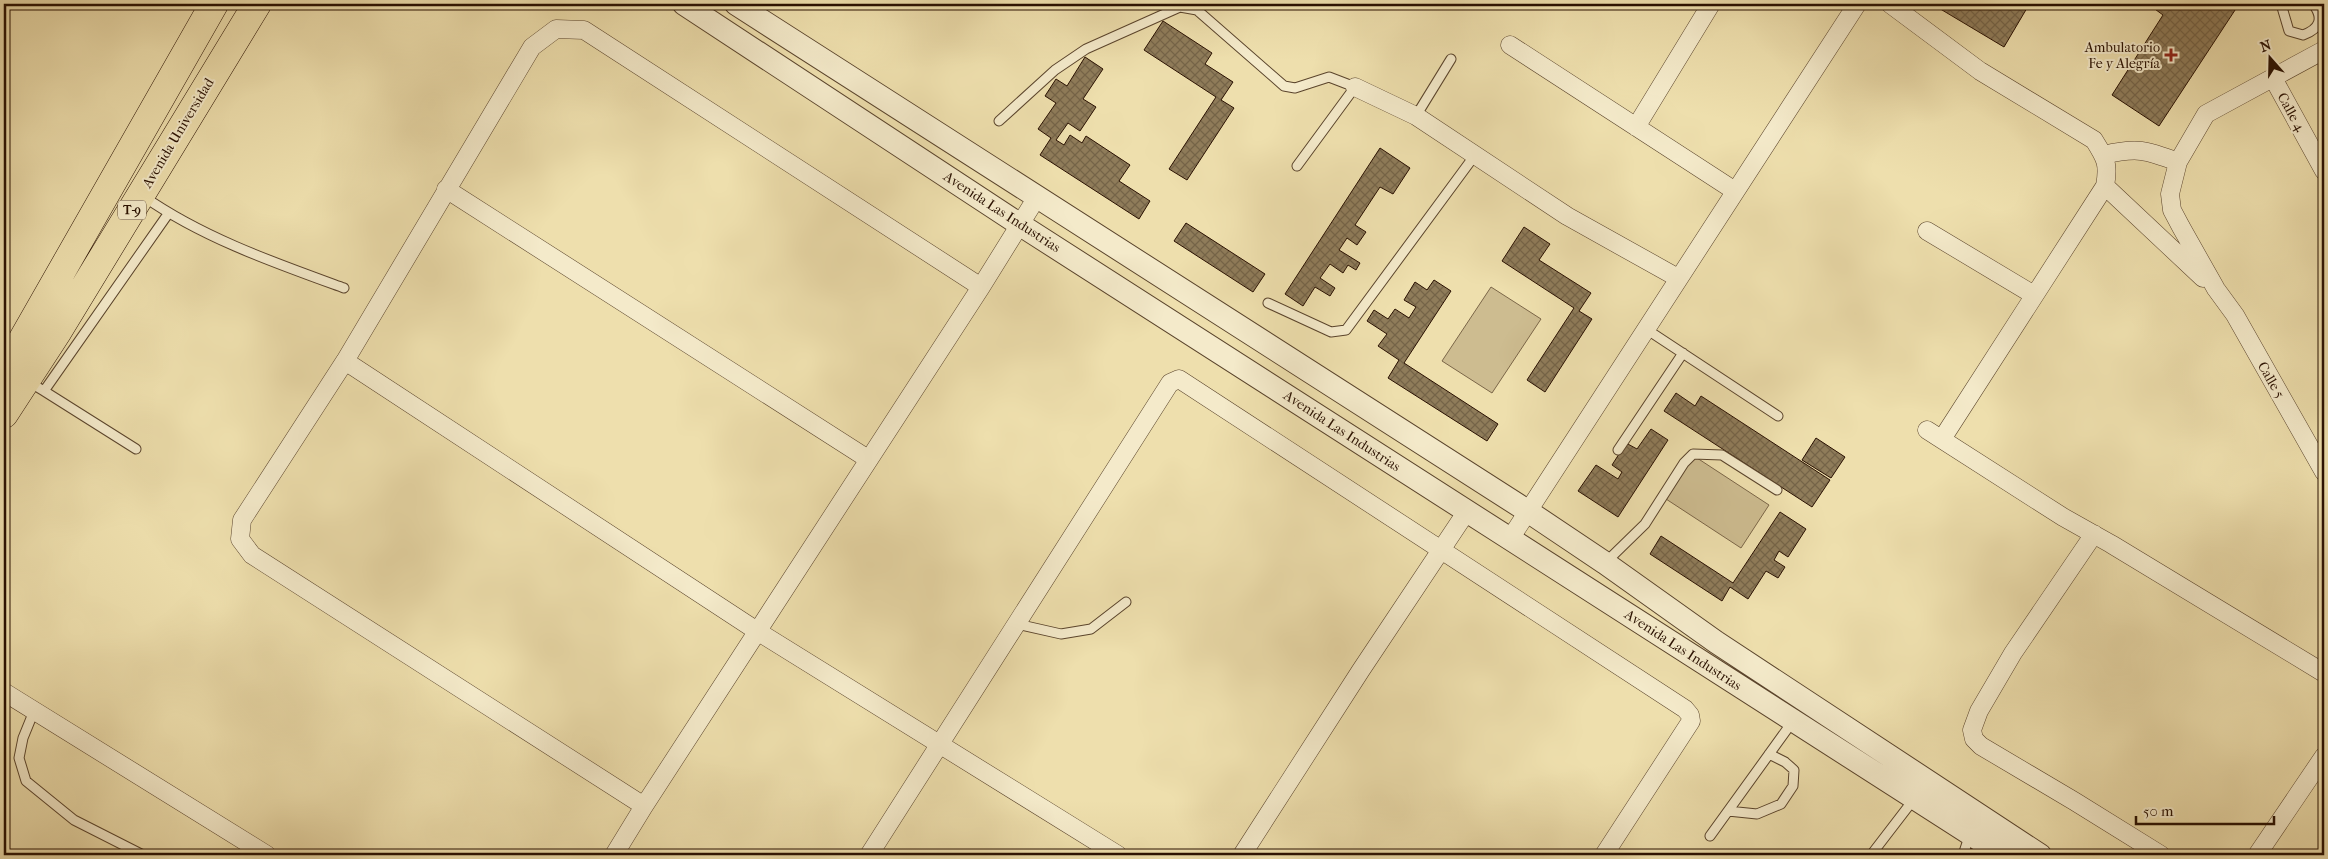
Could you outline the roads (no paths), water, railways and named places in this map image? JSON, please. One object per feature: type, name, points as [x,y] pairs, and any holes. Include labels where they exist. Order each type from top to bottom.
[{"type":"main road","name":"Avenida Universidad","points":[[25,381],[214,4]]},
{"type":"main road","name":"Avenida Universidad","points":[[4,414],[257,4]]},
{"type":"street","name":"Avenida Las Industrias","points":[[684,4],[1019,224],[2003,855]]},
{"type":"street","name":"Avenida Las Industrias","points":[[736,4],[1529,512],[1605,563],[1716,642],[2040,855]]},
{"type":"street","points":[[1636,127],[1711,4]]},
{"type":"street","points":[[1510,539],[1856,4]]},
{"type":"street","points":[[1890,4],[1980,71],[2094,140],[2104,155],[2109,169],[2105,186],[2034,296],[1935,434],[2063,517],[2324,674]]},
{"type":"street","points":[[644,806],[252,555],[240,539],[242,520],[345,361],[532,47],[556,29],[584,30],[982,287]]},
{"type":"street","points":[[1510,45],[1735,191]]},
{"type":"street","points":[[2216,289],[2172,210],[2170,194],[2178,162],[2206,114],[2324,50]]},
{"type":"street","name":"Calle 4","points":[[2272,78],[2324,171]]},
{"type":"street","points":[[1355,87],[1416,116],[1567,216],[1678,278]]},
{"type":"street","points":[[2104,155],[2127,150],[2147,151],[2178,162]]},
{"type":"street","points":[[2105,186],[2216,289]]},
{"type":"street","points":[[446,189],[868,459]]},
{"type":"street","points":[[614,855],[868,459],[982,287],[1037,197]]},
{"type":"street","points":[[1927,231],[2034,296]]},
{"type":"street","name":"Calle 5","points":[[2216,289],[2234,315],[2324,472]]},
{"type":"street","points":[[345,361],[758,631],[1118,855]]},
{"type":"street","points":[[869,855],[1170,383],[1179,380],[1677,704],[1690,715],[1691,721],[1604,855]]},
{"type":"street","points":[[1242,855],[1467,511]]},
{"type":"street","points":[[2094,534],[2013,653],[1980,711],[1972,730],[1974,738],[1981,746],[2074,800],[2161,855]]},
{"type":"street","points":[[4,692],[267,855]]},
{"type":"street","points":[[2257,855],[2324,756]]},
{"type":"lane","points":[[2281,4],[2289,31],[2303,35],[2317,28],[2320,20],[2320,14],[2313,4]]},
{"type":"lane","points":[[999,121],[1055,70],[1086,49],[1180,7],[1197,10],[1284,86],[1295,88],[1329,77],[1355,87],[1297,166]]},
{"type":"lane","points":[[1416,116],[1451,59]]},
{"type":"lane","points":[[1268,303],[1331,332],[1346,330],[1475,156]]},
{"type":"lane","points":[[141,194],[168,214],[264,259],[344,288]]},
{"type":"lane","points":[[136,449],[25,381],[168,214]]},
{"type":"lane","points":[[1646,329],[1778,416]]},
{"type":"lane","points":[[1618,450],[1683,353]]},
{"type":"lane","points":[[1605,563],[1645,524],[1684,463],[1693,454],[1722,454],[1776,490]]},
{"type":"lane","points":[[1017,624],[1061,634],[1091,629],[1126,602]]},
{"type":"lane","points":[[34,712],[23,738],[19,758],[26,781],[74,820],[143,855]]},
{"type":"lane","points":[[1710,836],[1793,721]]},
{"type":"lane","points":[[1728,811],[1757,814],[1782,804],[1792,786],[1794,770],[1786,762],[1769,754]]},
{"type":"lane","points":[[1871,855],[1914,799]]},
{"type":"lane","points":[[1963,855],[1970,834]]},
{"type":"place","name":"Ambulatorio Fe y Alegría","points":[[2171,55]]}]
